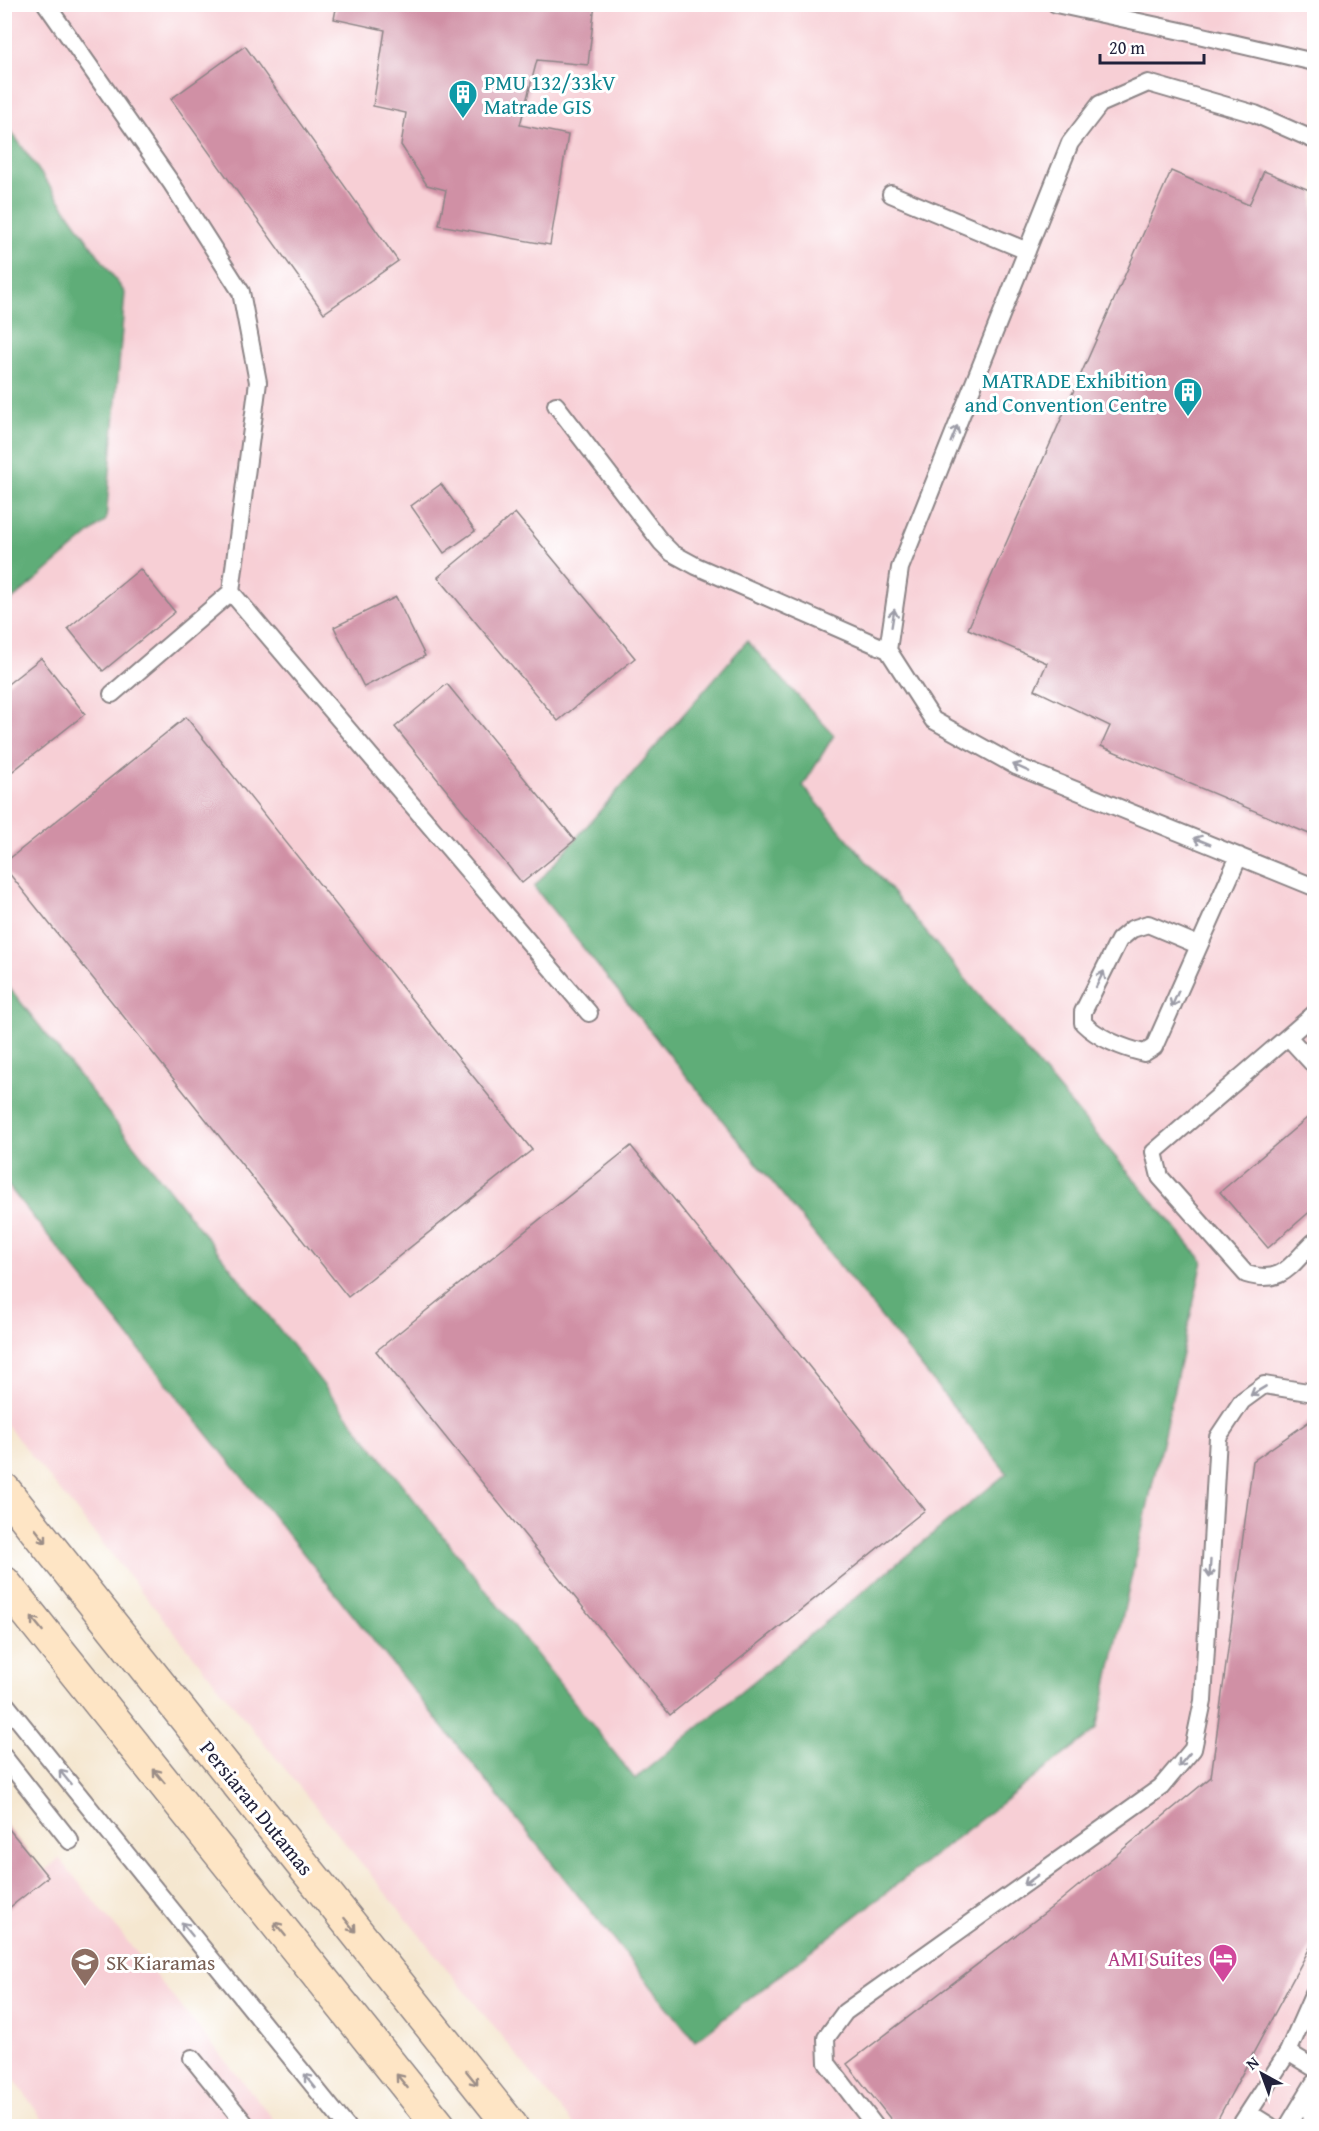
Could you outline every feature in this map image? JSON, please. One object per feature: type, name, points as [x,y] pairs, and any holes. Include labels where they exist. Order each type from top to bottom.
[{"type":"street","name":"Persiaran Dutamas","points":[[4,1490],[511,2127]]},
{"type":"street","points":[[4,1583],[439,2127]]},
{"type":"lane","points":[[46,4],[172,184],[241,292],[258,382],[231,592],[112,694]]},
{"type":"lane","points":[[1056,4],[1314,62]]},
{"type":"lane","points":[[888,650],[900,568],[1070,143],[1100,104],[1148,83],[1255,114],[1314,140]]},
{"type":"lane","points":[[891,194],[1027,251]]},
{"type":"lane","points":[[556,405],[652,532],[672,553],[696,566],[888,650],[933,720],[1016,766],[1314,887]]},
{"type":"lane","points":[[231,592],[589,1012]]},
{"type":"lane","points":[[1198,945],[1148,924],[1132,929],[1119,940],[1083,1012],[1083,1023],[1091,1031],[1130,1049],[1144,1053],[1154,1047],[1239,856]]},
{"type":"lane","points":[[1314,1014],[1289,1038],[1154,1152],[1160,1177],[1246,1274],[1262,1279],[1277,1277],[1314,1242]]},
{"type":"lane","points":[[1289,1038],[1314,1065]]},
{"type":"lane","points":[[875,2127],[827,2063],[826,2038],[845,2012],[1161,1787],[1193,1749],[1203,1701],[1218,1437],[1242,1401],[1264,1385],[1314,1393]]},
{"type":"lane","points":[[4,1702],[346,2127]]},
{"type":"lane","points":[[4,1757],[70,1841]]},
{"type":"lane","points":[[1270,2127],[1244,2120],[1288,2052],[1314,1993]]},
{"type":"lane","points":[[1288,2052],[1314,2068]]},
{"type":"lane","points":[[192,2058],[247,2127]]},
{"type":"lane","points":[[1288,2127],[1314,2083]]},
{"type":"lane","points":[[1310,2127],[1314,2104]]},
{"type":"shaded area","points":[[4,5],[1314,5],[1314,2126],[574,2126],[5,1423]]},
{"type":"shaded area","name":"SK Kiaramas","points":[[59,1858],[279,2126],[47,2126],[5,2066],[4,1910]]},
{"type":"green space","points":[[4,121],[125,293],[106,520],[5,606]]},
{"type":"green space","points":[[747,641],[834,735],[803,786],[1203,1261],[1097,1729],[695,2041],[5,1182],[4,981],[635,1779],[1007,1473],[534,887]]},
{"type":"building","name":"PMU 132/33kV Matrade GIS","points":[[337,4],[595,4],[588,65],[537,60],[520,125],[568,135],[550,245],[439,225],[446,190],[427,185],[401,145],[406,113],[373,106],[385,30],[334,19]]},
{"type":"building","points":[[245,46],[398,261],[324,313],[171,99]]},
{"type":"building","name":"MATRADE Exhibition and Convention Centre","points":[[1171,171],[1249,205],[1264,171],[1314,192],[1314,836],[1101,746],[1110,726],[1035,690],[1047,663],[968,629]]},
{"type":"building","points":[[441,484],[475,531],[444,553],[411,506]]},
{"type":"building","points":[[515,513],[635,658],[558,721],[438,577]]},
{"type":"building","points":[[140,569],[175,612],[103,671],[68,628]]},
{"type":"building","points":[[396,597],[425,656],[364,687],[334,627]]},
{"type":"building","points":[[41,658],[85,714],[4,778],[4,687]]},
{"type":"building","points":[[447,684],[575,840],[522,883],[395,727]]},
{"type":"building","points":[[186,717],[532,1150],[348,1297],[4,867],[4,863]]},
{"type":"building","points":[[1314,1112],[1314,1208],[1268,1248],[1220,1192]]},
{"type":"building","points":[[631,1146],[925,1510],[670,1715],[376,1351]]},
{"type":"building","points":[[1314,1418],[1314,1940],[1214,2126],[896,2126],[847,2064],[1055,1905],[1211,1777],[1253,1461]]},
{"type":"building","points":[[4,1823],[48,1877],[4,1912]]},
{"type":"place","name":"PMU 132/33kV Matrade GIS","points":[[463,120]]},
{"type":"place","name":"MATRADE Exhibition and Convention Centre","points":[[1188,418]]},
{"type":"place","name":"AMI Suites","points":[[1223,1984]]},
{"type":"place","name":"SK Kiaramas","points":[[85,1988]]}]
